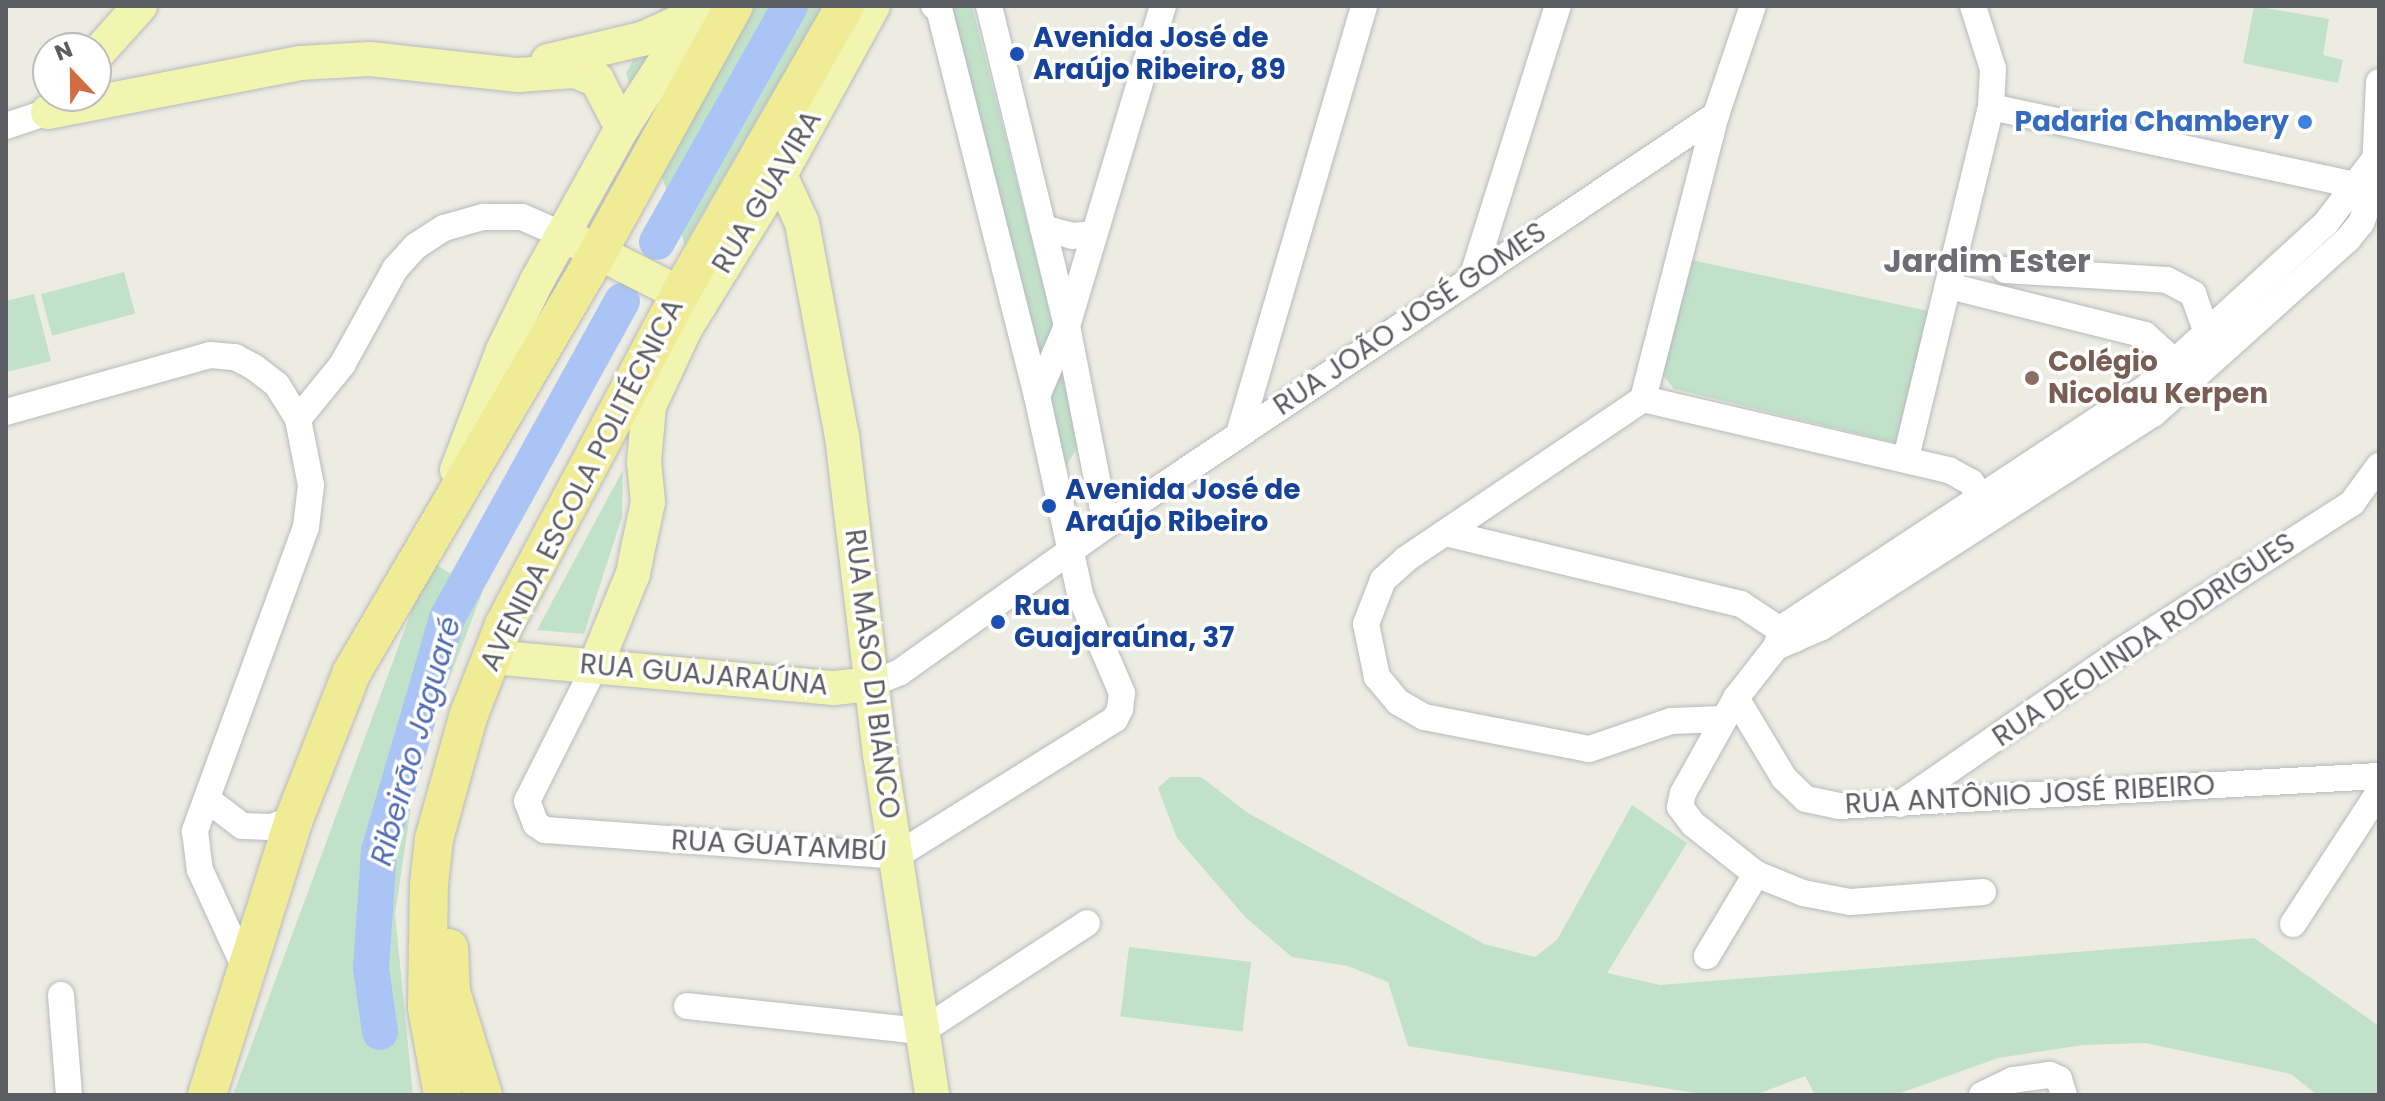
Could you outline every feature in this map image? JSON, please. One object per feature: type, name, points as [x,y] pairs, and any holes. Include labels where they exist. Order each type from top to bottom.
[{"type":"highway","points":[[207,1095],[294,819],[352,672],[438,519],[606,256],[734,6]]},
{"type":"highway","name":"AVENIDA ESCOLA POLITÉCNICA","points":[[443,1095],[427,1008],[434,839],[459,742],[491,657],[678,293],[826,66],[845,6]]},
{"type":"highway","points":[[434,839],[448,892],[451,992],[483,1095]]},
{"type":"main road","points":[[112,37],[140,6]]},
{"type":"main road","name":"RUA GUAVIRA","points":[[596,664],[633,574],[648,502],[644,462],[649,406],[678,293],[751,220],[780,175],[826,66],[873,6]]},
{"type":"main road","points":[[485,69],[555,61],[642,39],[696,12]]},
{"type":"main road","points":[[438,519],[503,350],[561,234],[622,128],[696,12]]},
{"type":"main road","points":[[112,95],[336,59],[485,69],[518,75],[575,71],[597,80],[622,128]]},
{"type":"main road","name":"RUA MASO DI BIANCO","points":[[780,175],[802,223],[842,436],[871,684],[932,1095]]},
{"type":"main road","points":[[586,191],[588,226],[606,256]]},
{"type":"main road","points":[[751,220],[776,225],[806,253]]},
{"type":"main road","points":[[561,234],[678,293]]},
{"type":"main road","name":"RUA GUAJARAÚNA","points":[[491,657],[596,664],[834,688],[871,684]]},
{"type":"street","points":[[989,6],[1067,326],[1106,524]]},
{"type":"street","points":[[1037,396],[1067,326],[1163,6]]},
{"type":"street","points":[[1239,434],[1364,6]]},
{"type":"street","points":[[1472,278],[1558,6]]},
{"type":"street","points":[[1729,709],[1671,721],[1589,749],[1571,748],[1424,717],[1398,702],[1377,677],[1369,656],[1369,610],[1383,580],[1445,533],[1643,399],[1716,115],[1753,6]]},
{"type":"street","points":[[1906,458],[1991,107],[1993,69],[1973,6]]},
{"type":"street","points":[[939,7],[1037,396],[1069,550]]},
{"type":"street","points":[[1983,892],[1850,902],[1803,893],[1756,874],[1693,824],[1680,807],[1683,793],[1729,709],[1785,639],[2127,402],[2184,369],[2218,356],[2348,239],[2361,223],[2370,188],[2379,82]]},
{"type":"street","points":[[1991,107],[2370,188]]},
{"type":"street","points":[[6,126],[37,112]]},
{"type":"street","name":"RUA JOÃO JOSÉ GOMES","points":[[1106,524],[1716,115]]},
{"type":"street","points":[[1643,399],[1906,458],[1964,475],[1992,498],[2024,498],[2153,414],[2184,369],[2203,333],[2326,223],[2370,188]]},
{"type":"street","points":[[298,419],[342,365],[395,269],[416,246],[444,228],[483,217],[522,217],[561,234]]},
{"type":"street","points":[[1043,228],[1072,236],[1093,234]]},
{"type":"street","points":[[2005,270],[2167,280],[2193,294],[2203,333],[2218,356]]},
{"type":"street","points":[[1949,286],[2145,335],[2184,369]]},
{"type":"street","points":[[6,412],[210,355],[235,357],[254,367],[277,385],[298,419],[311,485],[306,527],[195,831],[198,860],[245,968]]},
{"type":"street","name":"RUA DEOLINDA RODRIGUES","points":[[1900,804],[2120,652],[2352,503],[2379,466]]},
{"type":"street","name":"RUA GUAJARAÚNA","points":[[871,684],[900,672],[1106,524]]},
{"type":"street","points":[[1445,533],[1741,604],[1785,639]]},
{"type":"street","name":"RUA GUATAMBÚ","points":[[533,782],[527,809],[545,830],[896,856],[1115,719],[1122,693],[1081,598],[1069,550]]},
{"type":"street","name":"RUA GUAVIRA","points":[[533,782],[596,664]]},
{"type":"street","name":"RUA ANTÔNIO JOSÉ RIBEIRO","points":[[1729,709],[1784,778],[1806,799],[1839,806],[2379,776]]},
{"type":"street","points":[[2293,924],[2379,792]]},
{"type":"street","points":[[207,799],[242,826],[271,827],[294,819]]},
{"type":"street","points":[[1707,956],[1756,874]]},
{"type":"street","points":[[687,1006],[922,1031],[1087,923]]},
{"type":"street","points":[[61,995],[69,1095]]},
{"type":"street","points":[[1982,1095],[2013,1080],[2050,1075],[2059,1079],[2064,1095]]},
{"type":"green space","points":[[662,6],[823,6],[685,244],[626,73]]},
{"type":"green space","points":[[948,6],[972,6],[1082,439],[1063,472]]},
{"type":"green space","points":[[2254,6],[2329,19],[2323,55],[2343,60],[2338,83],[2243,63]]},
{"type":"green space","points":[[1687,259],[1933,312],[1901,444],[1674,389],[1659,370]]},
{"type":"green space","points":[[124,272],[135,314],[52,336],[41,294]]},
{"type":"green space","points":[[34,294],[51,361],[6,372],[6,301]]},
{"type":"green space","points":[[623,470],[622,517],[584,634],[537,630]]},
{"type":"green space","points":[[430,561],[482,593],[418,761],[395,914],[413,1095],[233,1095]]},
{"type":"green space","points":[[1170,777],[1201,777],[1248,813],[1484,944],[1535,957],[1557,940],[1632,805],[1687,843],[1607,973],[1660,985],[2254,938],[2379,1026],[2379,1095],[2317,1095],[2291,1074],[2145,1043],[2083,1045],[1998,1058],[1895,1095],[1815,1095],[1805,1076],[1755,1095],[1707,1095],[1408,1046],[1388,982],[1348,966],[1292,957],[1246,918],[1177,838],[1158,788]]},
{"type":"green space","points":[[1129,947],[1251,962],[1243,1031],[1120,1016]]},
{"type":"waterway","name":"Ribeirão Jaguaré","points":[[657,242],[790,6]]},
{"type":"waterway","name":"Ribeirão Jaguaré","points":[[380,1032],[371,968],[379,851],[447,618],[622,301]]},
{"type":"place","name":"Avenida José de Araújo Ribeiro, 89","points":[[1017,54]]},
{"type":"place","name":"Padaria Chambery","points":[[2305,122]]},
{"type":"place","name":"Colégio Nicolau Kerpen","points":[[2032,378]]},
{"type":"place","name":"Avenida José de Araújo Ribeiro","points":[[1049,506]]},
{"type":"place","name":"Rua Guajaraúna, 37","points":[[998,622]]},
{"type":"district","name":"Jardim Ester","points":[[1987,261]]}]
